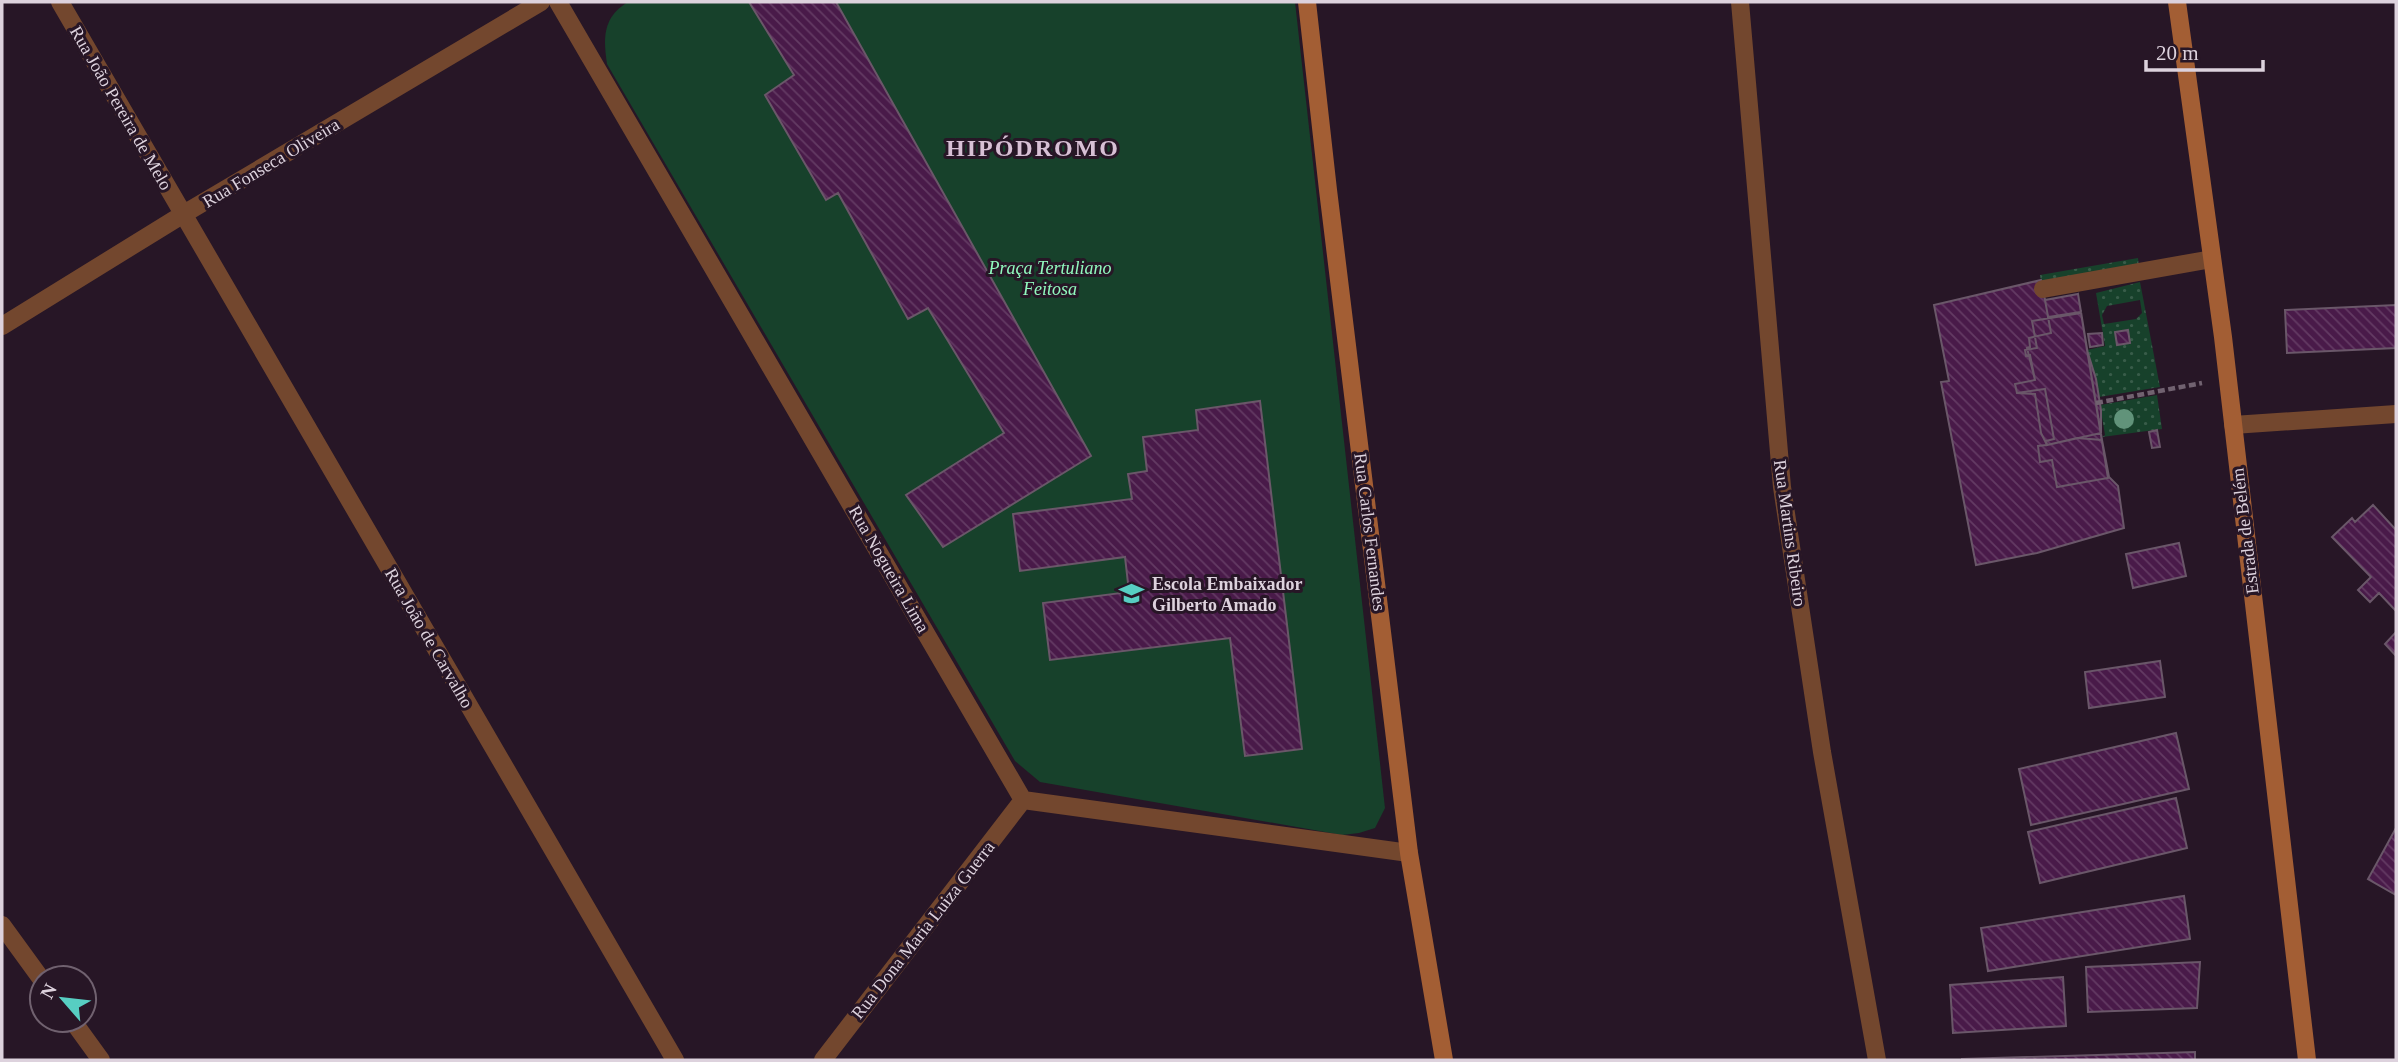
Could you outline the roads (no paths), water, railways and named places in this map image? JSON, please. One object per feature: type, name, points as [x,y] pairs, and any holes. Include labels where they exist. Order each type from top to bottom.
[{"type":"main road","name":"Rua Carlos Fernandes","points":[[1307,2],[1409,853],[1444,1060]]},
{"type":"main road","name":"Estrada de Belém","points":[[2178,2],[2233,425],[2306,1060]]},
{"type":"street","name":"Rua João Pereira de Melo","points":[[60,2],[182,215]]},
{"type":"street","name":"Rua Fonseca Oliveira","points":[[2,326],[182,215],[541,2]]},
{"type":"street","name":"Rua Nogueira Lima","points":[[558,2],[1023,800]]},
{"type":"street","name":"Rua Martins Ribeiro","points":[[1740,2],[1782,487],[1822,752],[1877,1060]]},
{"type":"street","name":"Rua João de Carvalho","points":[[182,215],[675,1060]]},
{"type":"street","points":[[2043,289],[2212,259]]},
{"type":"street","points":[[2233,425],[2396,414]]},
{"type":"street","points":[[1023,800],[1409,853]]},
{"type":"street","name":"Rua Dona Maria Luiza Guerra","points":[[823,1060],[1023,800]]},
{"type":"street","points":[[2,925],[30,964]]},
{"type":"street","points":[[82,1034],[101,1060]]},
{"type":"place","name":"Escola Embaixador Gilberto Amado","points":[[1132,594]]},
{"type":"district","name":"HIPÓDROMO","points":[[1033,148]]},
{"type":"park label","name":"Praça Tertuliano Feitosa","points":[[1050,278]]}]
